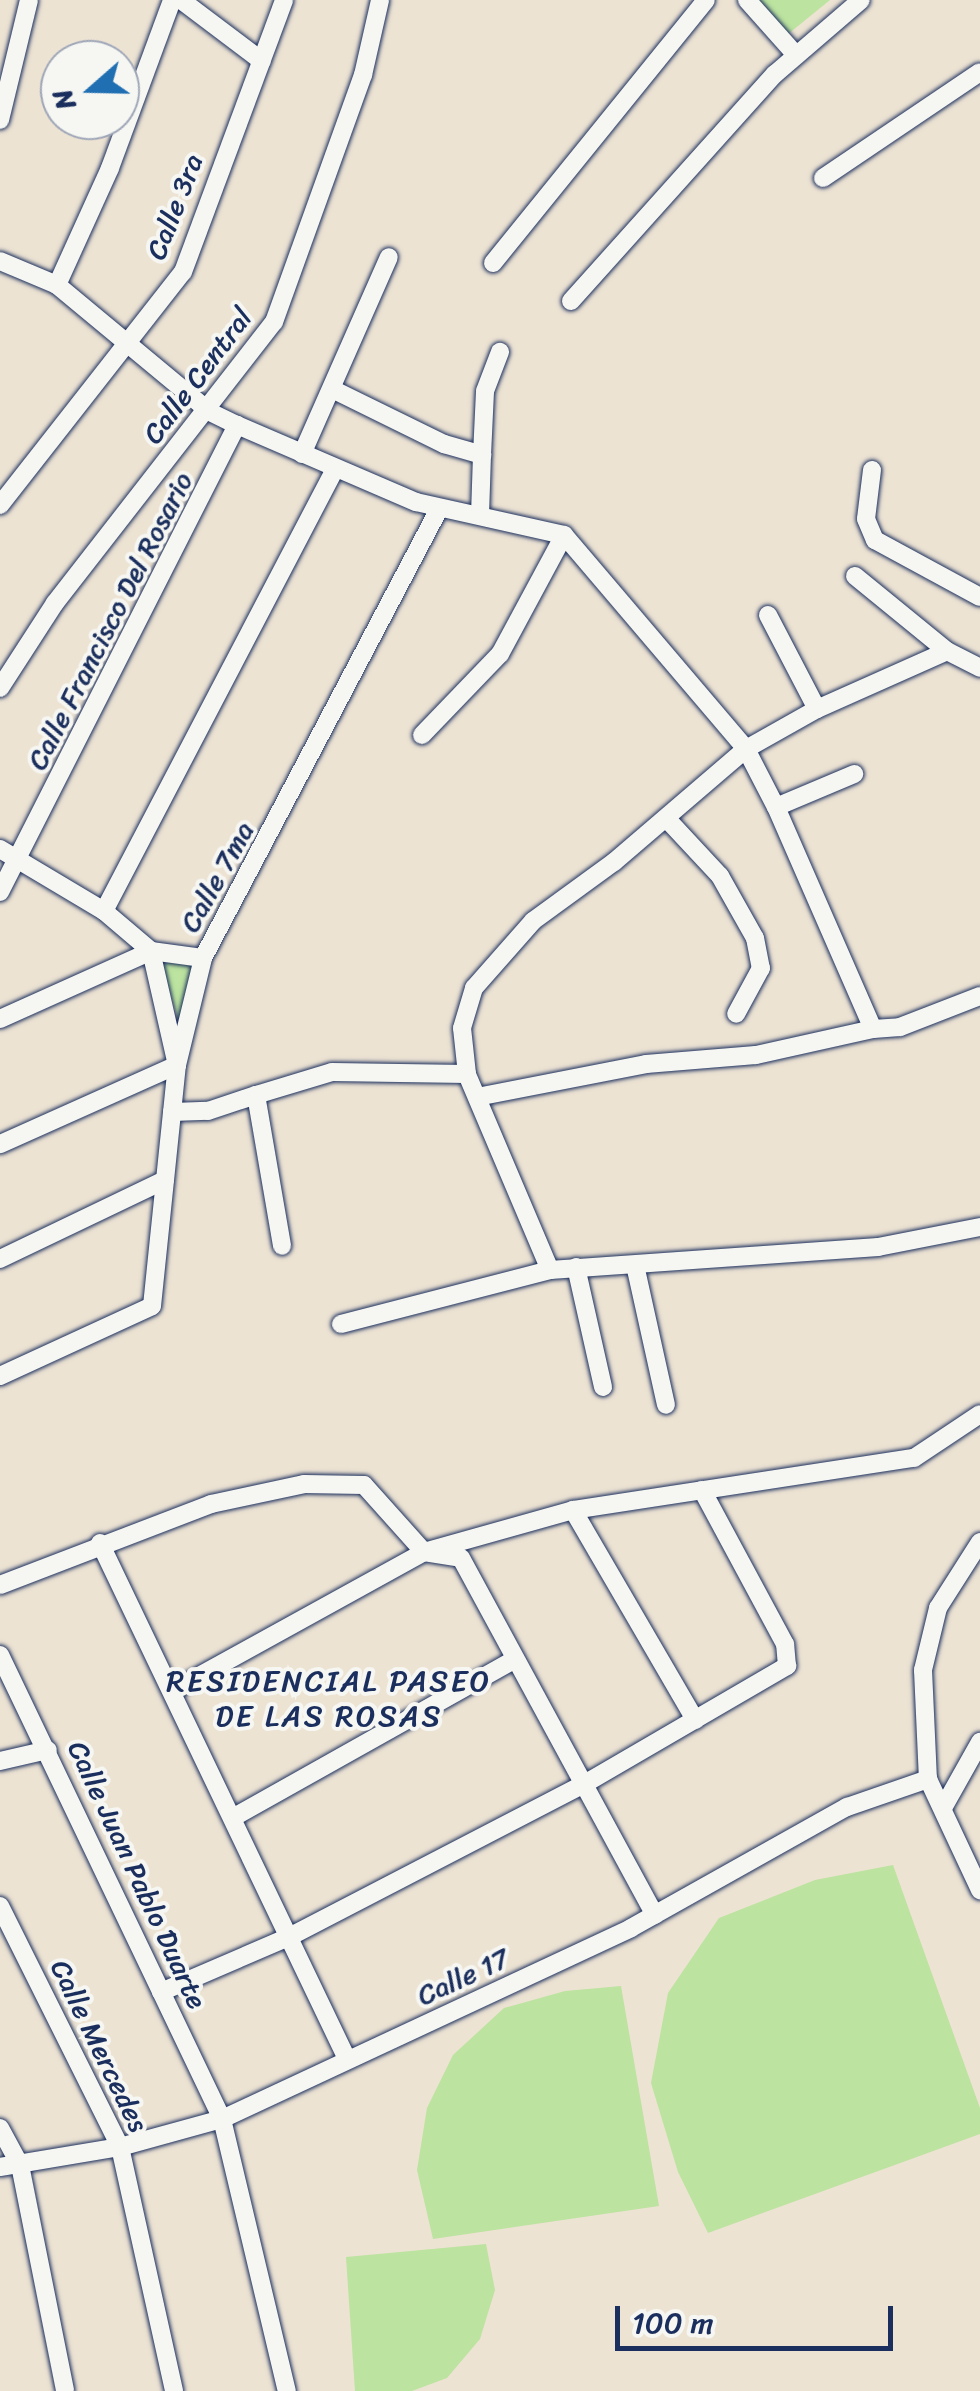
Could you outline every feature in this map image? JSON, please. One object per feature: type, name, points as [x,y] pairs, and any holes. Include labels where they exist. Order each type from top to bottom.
[{"type":"street","points":[[0,120],[29,0]]},
{"type":"street","points":[[57,285],[110,168],[172,0]]},
{"type":"street","points":[[181,0],[262,62]]},
{"type":"street","name":"Calle 3ra","points":[[0,505],[183,272],[284,0]]},
{"type":"street","name":"Calle Central","points":[[0,688],[55,603],[210,412],[274,322],[363,76],[380,0]]},
{"type":"street","points":[[493,264],[706,0]]},
{"type":"street","points":[[747,0],[796,55]]},
{"type":"street","points":[[571,302],[796,55],[861,0]]},
{"type":"street","points":[[823,178],[980,72]]},
{"type":"street","points":[[302,454],[389,257]]},
{"type":"street","points":[[0,261],[57,285],[210,412],[236,425],[335,470],[439,509],[480,514],[564,535],[746,749],[776,807],[872,1029]]},
{"type":"street","points":[[480,514],[486,391],[500,352]]},
{"type":"street","points":[[332,390],[444,444],[482,455]]},
{"type":"street","name":"Calle Francisco Del Rosario","points":[[0,892],[236,425]]},
{"type":"street","points":[[104,911],[335,470]]},
{"type":"street","points":[[872,470],[866,520],[875,540],[980,597]]},
{"type":"street","name":"Calle 7ma","points":[[0,1376],[152,1306],[177,1065],[202,958],[439,509]]},
{"type":"street","points":[[422,735],[500,654],[564,535]]},
{"type":"street","points":[[855,576],[947,651],[980,668]]},
{"type":"street","points":[[768,615],[817,709]]},
{"type":"street","points":[[550,1270],[467,1074],[462,1028],[474,988],[533,921],[666,818],[746,749],[817,709],[947,651]]},
{"type":"street","points":[[776,807],[854,774]]},
{"type":"street","points":[[666,818],[720,876],[755,938],[762,968],[736,1014]]},
{"type":"street","points":[[0,848],[104,911],[151,951],[177,1065],[0,1144]]},
{"type":"street","points":[[0,1019],[151,951],[202,958]]},
{"type":"street","points":[[477,1097],[646,1064],[756,1055],[872,1029],[900,1027],[980,996]]},
{"type":"street","points":[[172,1112],[208,1111],[332,1072],[467,1074]]},
{"type":"street","points":[[256,1096],[282,1246]]},
{"type":"street","points":[[0,1259],[165,1180]]},
{"type":"street","points":[[341,1324],[550,1270],[878,1248],[980,1227]]},
{"type":"street","points":[[635,1265],[666,1405]]},
{"type":"street","points":[[576,1267],[603,1387]]},
{"type":"street","points":[[174,1690],[424,1552],[573,1510],[914,1458],[980,1414]]},
{"type":"street","points":[[0,1585],[100,1543],[211,1504],[350,1480],[364,1484],[424,1552],[461,1558],[655,1914]]},
{"type":"street","points":[[161,1992],[289,1937],[586,1782],[787,1666],[785,1644],[702,1490]]},
{"type":"street","points":[[573,1510],[695,1720]]},
{"type":"street","points":[[980,1542],[938,1608],[923,1670],[928,1779],[980,1890]]},
{"type":"street","points":[[100,1543],[174,1690],[346,2057]]},
{"type":"street","name":"Calle Juan Pablo Duarte","points":[[0,1655],[222,2118],[287,2391]]},
{"type":"street","points":[[234,1817],[516,1660]]},
{"type":"street","points":[[0,1761],[48,1750]]},
{"type":"street","points":[[942,1808],[977,1751]]},
{"type":"street","name":"Calle 17","points":[[0,2167],[120,2147],[222,2118],[655,1914],[847,1807],[928,1779]]},
{"type":"street","name":"Calle Mercedes","points":[[0,1906],[120,2147],[174,2391]]},
{"type":"street","points":[[0,2128],[20,2164],[65,2391]]},
{"type":"green space","points":[[754,0],[830,0],[782,39]]},
{"type":"green space","points":[[161,962],[193,965],[181,1029]]},
{"type":"green space","points":[[893,1865],[980,2108],[980,2134],[708,2233],[678,2172],[651,2083],[668,1993],[719,1918],[815,1880]]},
{"type":"green space","points":[[621,1986],[659,2206],[433,2239],[417,2170],[427,2108],[453,2055],[504,2008],[565,1991]]},
{"type":"green space","points":[[486,2244],[495,2290],[480,2339],[447,2378],[412,2391],[355,2391],[346,2257]]},
{"type":"district","name":"RESIDENCIAL PASEO DE LAS ROSAS","points":[[329,1698]]}]
